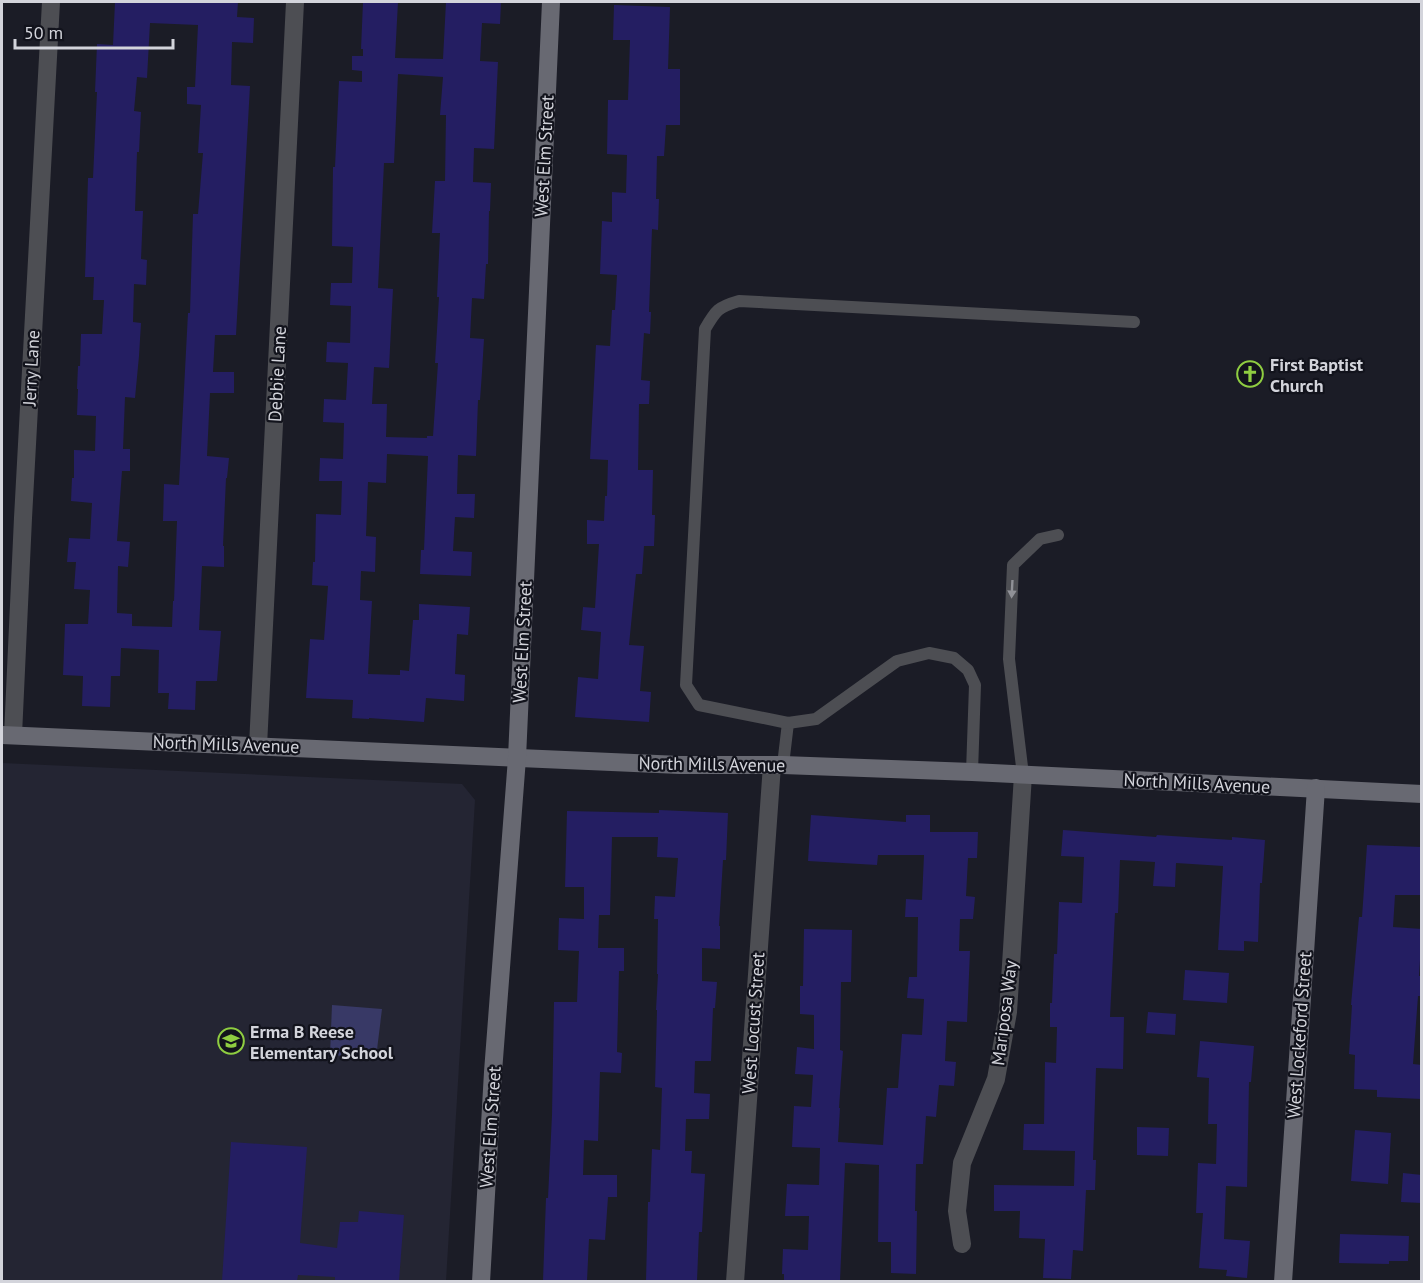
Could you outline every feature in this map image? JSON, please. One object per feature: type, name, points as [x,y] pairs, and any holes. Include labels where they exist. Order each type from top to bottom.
[{"type":"street","name":"Jerry Lane","points":[[7,735],[23,507],[51,2]]},
{"type":"street","name":"Debbie Lane","points":[[258,746],[295,2]]},
{"type":"street","name":"West Elm Street","points":[[481,1281],[494,1061],[517,758],[551,2]]},
{"type":"street","name":"North Mills Avenue","points":[[7,735],[680,765],[777,765],[972,772],[1422,794]]},
{"type":"street","name":"West Locust Street","points":[[735,1281],[777,765]]},
{"type":"street","name":"Mariposa Way","points":[[962,1244],[957,1211],[962,1163],[996,1079],[1008,1012],[1023,775]]},
{"type":"street","name":"West Lockeford Street","points":[[1283,1281],[1316,788]]},
{"type":"lane","points":[[972,772],[975,685],[968,670],[954,658],[929,653],[897,661],[816,719],[788,723],[699,705],[686,685],[705,329],[714,312],[724,305],[739,301],[1134,322]]},
{"type":"lane","points":[[1023,775],[1009,659],[1013,565],[1040,539],[1058,535]]},
{"type":"lane","points":[[777,765],[788,723]]},
{"type":"shaded area","name":"Erma B Reese Elementary School","points":[[2,763],[462,784],[475,800],[446,1281],[2,1282]]},
{"type":"shaded area","points":[[332,1005],[382,1009],[376,1058],[330,1055]]},
{"type":"building","points":[[115,2],[238,2],[237,17],[254,18],[253,43],[232,42],[231,85],[250,86],[236,335],[215,335],[213,372],[234,372],[234,393],[210,393],[207,456],[229,458],[226,478],[224,567],[202,566],[199,630],[221,631],[217,681],[196,681],[195,710],[168,709],[169,693],[158,693],[159,650],[121,648],[120,676],[111,676],[110,707],[82,706],[83,676],[63,675],[65,624],[88,624],[90,590],[74,589],[76,562],[67,562],[69,538],[90,539],[92,503],[71,501],[72,478],[74,478],[74,450],[95,451],[96,416],[77,415],[78,366],[80,366],[81,334],[102,334],[104,300],[93,300],[94,277],[85,277],[88,178],[93,178],[97,44],[113,45]],"holes":[[[150,23],[198,25],[195,87],[187,87],[187,104],[201,105],[198,153],[203,153],[198,214],[193,214],[190,313],[188,313],[179,485],[164,484],[163,521],[177,521],[172,627],[132,626],[132,614],[117,613],[118,566],[128,567],[130,542],[117,541],[122,471],[130,471],[130,449],[123,449],[125,397],[135,398],[139,356],[141,323],[133,322],[134,284],[146,285],[147,260],[141,259],[143,211],[135,211],[141,112],[134,111],[137,77],[147,78]]]},
{"type":"building","points":[[363,2],[398,2],[395,58],[443,59],[446,2],[501,2],[500,24],[482,23],[480,61],[498,62],[494,149],[474,148],[473,182],[491,183],[488,264],[486,264],[484,299],[472,298],[470,338],[484,339],[480,400],[478,400],[476,456],[458,455],[457,494],[475,494],[474,518],[455,517],[453,551],[472,552],[471,576],[420,574],[421,550],[424,550],[428,456],[387,454],[386,483],[368,482],[366,536],[376,537],[375,572],[361,571],[360,600],[372,601],[368,674],[400,675],[400,670],[409,671],[413,620],[419,620],[419,604],[470,607],[468,635],[457,634],[455,674],[465,675],[464,701],[426,698],[424,722],[352,718],[353,700],[306,698],[310,639],[324,640],[328,586],[312,585],[316,514],[341,515],[342,481],[319,481],[320,458],[343,459],[344,423],[323,422],[324,399],[346,400],[348,363],[326,362],[327,342],[350,343],[351,306],[330,305],[331,283],[352,283],[353,247],[332,246],[333,167],[335,167],[339,81],[362,82],[362,71],[352,70],[352,56],[363,56],[363,49],[361,49]],"holes":[[[398,74],[443,77],[440,115],[446,115],[445,181],[435,181],[432,233],[440,233],[435,363],[438,363],[433,436],[427,436],[427,438],[386,437],[387,404],[372,404],[374,367],[389,368],[393,289],[378,288],[384,163],[394,163]]]},
{"type":"building","points":[[614,5],[670,7],[668,69],[680,69],[680,125],[666,125],[664,156],[657,156],[658,230],[652,229],[650,334],[644,333],[641,380],[650,381],[649,404],[639,404],[638,470],[653,470],[654,546],[644,546],[642,574],[636,574],[629,645],[644,646],[640,691],[651,692],[649,722],[575,717],[578,677],[598,679],[601,632],[581,630],[583,607],[595,608],[599,544],[587,544],[587,520],[604,521],[605,496],[607,496],[608,460],[590,459],[596,345],[610,346],[617,275],[600,274],[602,221],[612,222],[612,192],[626,193],[627,155],[607,154],[608,100],[628,100],[630,40],[613,40]]},
{"type":"building","points":[[659,810],[728,813],[719,926],[720,949],[702,948],[702,981],[717,982],[715,1008],[713,1008],[711,1061],[695,1061],[694,1093],[710,1094],[709,1119],[686,1119],[685,1151],[692,1151],[691,1173],[705,1174],[697,1281],[646,1281],[652,1149],[660,1150],[662,1088],[655,1087],[658,919],[654,919],[655,896],[675,897],[678,858],[657,857],[658,837],[612,837],[610,915],[599,915],[598,948],[624,948],[624,971],[619,971],[617,1052],[622,1053],[621,1073],[600,1072],[598,1141],[584,1140],[583,1175],[617,1175],[617,1197],[608,1197],[605,1240],[589,1239],[587,1281],[543,1281],[552,1115],[554,1002],[577,1002],[579,951],[558,950],[559,918],[584,919],[584,887],[565,887],[567,811],[659,813]]},
{"type":"building","points":[[811,815],[906,822],[906,815],[930,815],[930,832],[978,832],[977,858],[968,858],[966,896],[975,897],[973,919],[960,919],[959,951],[970,951],[967,1022],[947,1021],[945,1061],[956,1062],[954,1086],[939,1085],[936,1117],[926,1116],[923,1164],[916,1164],[916,1274],[891,1273],[891,1242],[878,1242],[879,1165],[845,1163],[840,1281],[784,1281],[784,1274],[782,1274],[783,1249],[808,1250],[809,1216],[785,1216],[787,1184],[819,1185],[820,1148],[792,1147],[794,1106],[811,1107],[813,1075],[795,1074],[797,1047],[814,1049],[814,1015],[800,1014],[804,929],[852,930],[851,982],[841,982],[840,1050],[843,1051],[838,1142],[883,1145],[887,1088],[898,1088],[902,1034],[922,1035],[924,999],[907,998],[909,977],[917,977],[918,917],[905,917],[906,899],[922,900],[924,855],[878,855],[877,865],[808,861]]},
{"type":"building","points":[[1063,830],[1156,837],[1157,835],[1232,840],[1232,837],[1265,840],[1262,883],[1260,883],[1258,942],[1244,941],[1244,951],[1218,950],[1223,866],[1176,863],[1175,887],[1153,886],[1155,862],[1120,860],[1110,1017],[1124,1017],[1123,1069],[1096,1068],[1093,1160],[1096,1160],[1095,1190],[1086,1190],[1083,1251],[1073,1250],[1071,1279],[1043,1278],[1045,1239],[1019,1238],[1020,1211],[994,1211],[994,1185],[1074,1186],[1075,1151],[1023,1150],[1024,1124],[1044,1124],[1045,1062],[1056,1063],[1057,1027],[1050,1027],[1050,1003],[1052,1003],[1054,954],[1057,954],[1059,902],[1082,903],[1084,857],[1061,856]]},
{"type":"building","points":[[1367,845],[1422,847],[1422,895],[1395,895],[1393,927],[1422,929],[1419,976],[1422,976],[1422,996],[1418,996],[1413,1064],[1422,1065],[1422,1099],[1377,1097],[1377,1090],[1354,1089],[1355,1055],[1349,1054],[1351,1005],[1359,917],[1362,917]]},
{"type":"building","points":[[1185,970],[1229,973],[1227,1003],[1183,1000]]},
{"type":"building","points":[[1148,1012],[1176,1014],[1175,1035],[1146,1033]]},
{"type":"building","points":[[1200,1041],[1254,1046],[1251,1082],[1249,1082],[1247,1187],[1226,1186],[1224,1239],[1250,1241],[1247,1278],[1226,1276],[1227,1270],[1199,1268],[1203,1213],[1196,1213],[1198,1163],[1216,1164],[1217,1124],[1208,1124],[1209,1078],[1197,1077]]},
{"type":"building","points":[[1137,1127],[1169,1128],[1168,1156],[1137,1155]]},
{"type":"building","points":[[1355,1130],[1391,1133],[1388,1184],[1351,1181]]},
{"type":"building","points":[[231,1142],[307,1147],[300,1243],[337,1248],[340,1222],[358,1222],[359,1211],[404,1215],[399,1281],[335,1281],[335,1277],[298,1275],[297,1281],[222,1281]]},
{"type":"building","points":[[1403,1173],[1422,1175],[1422,1203],[1401,1202]]},
{"type":"building","points":[[1340,1234],[1409,1236],[1408,1261],[1389,1261],[1389,1264],[1339,1263]]},
{"type":"place","name":"First Baptist Church","points":[[1250,374]]},
{"type":"place","name":"Erma B Reese Elementary School","points":[[231,1041]]}]
